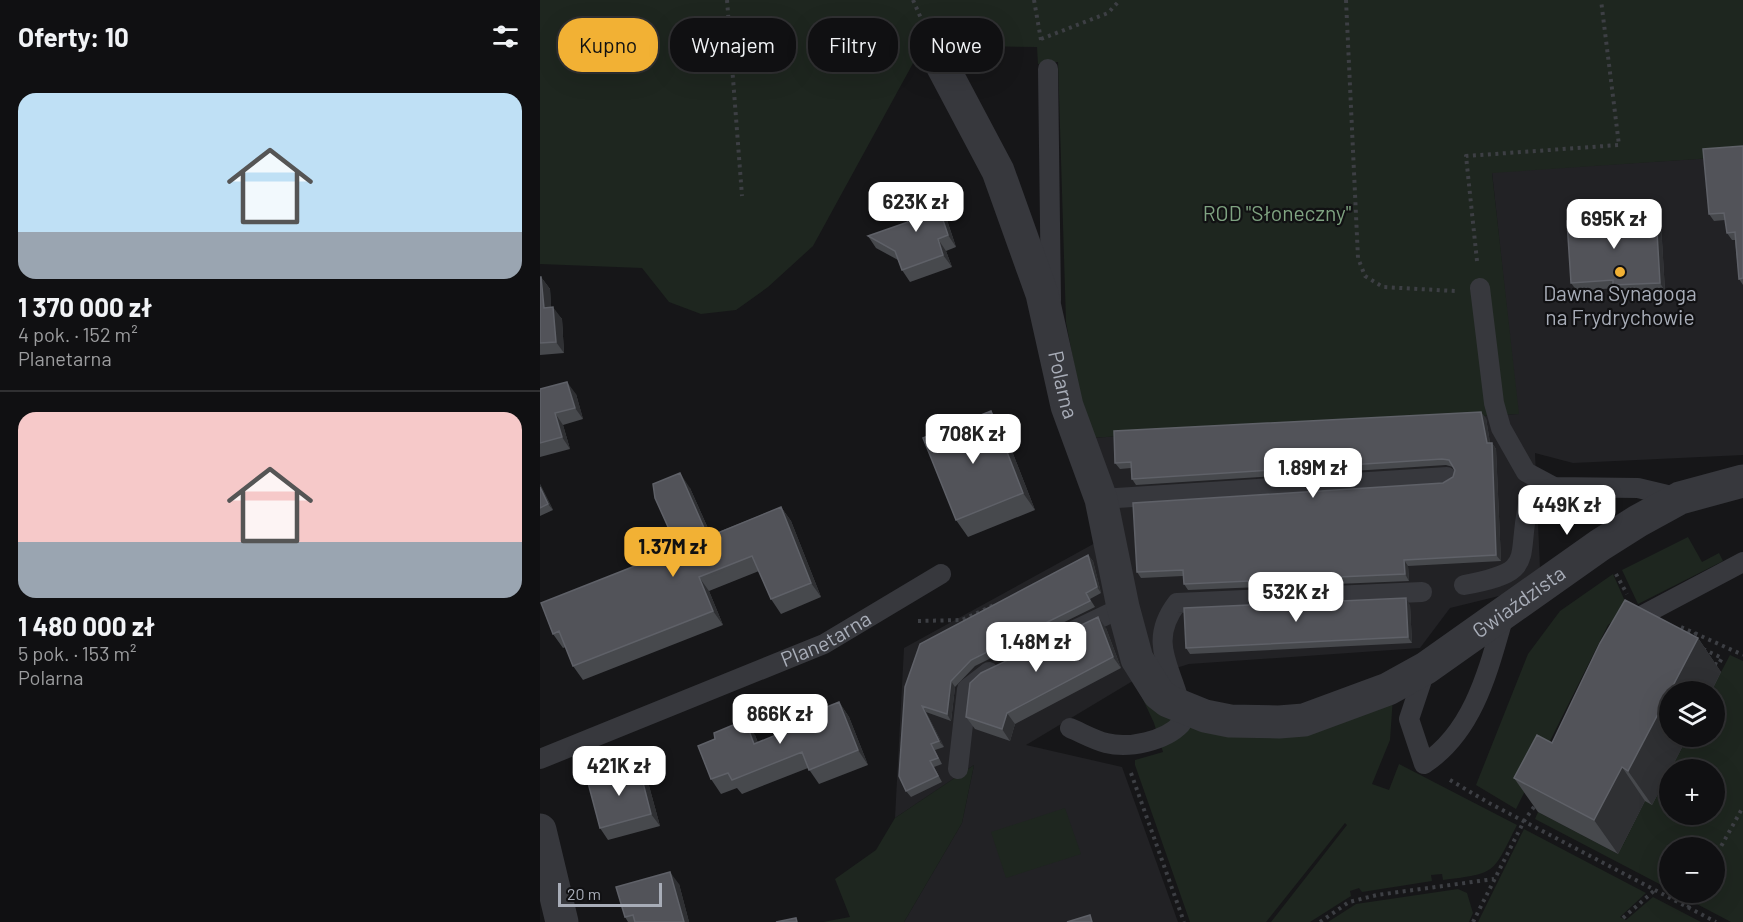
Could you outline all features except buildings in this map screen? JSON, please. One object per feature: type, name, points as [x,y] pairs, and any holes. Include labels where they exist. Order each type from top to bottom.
[{"type":"street","name":"Polarna","points":[[946,72],[998,171],[1042,294],[1067,406],[1101,499],[1123,607],[1137,660],[1159,694],[1182,708]]},
{"type":"street","name":"Gwiaździsta","points":[[1182,708],[1230,721],[1253,723],[1304,720],[1388,689],[1426,668],[1600,545],[1680,498],[1743,481]]},
{"type":"street","points":[[540,830],[562,922]]},
{"type":"lane","points":[[1048,69],[1053,280],[1049,324]]},
{"type":"lane","points":[[1480,288],[1494,403],[1501,428],[1526,472],[1554,487],[1638,488],[1680,498]]},
{"type":"lane","points":[[1101,499],[1447,477]]},
{"type":"lane","points":[[1464,585],[1498,579],[1515,568],[1523,556],[1524,522],[1529,500],[1554,487]]},
{"type":"lane","points":[[1614,638],[1620,627],[1743,562]]},
{"type":"lane","name":"Planetarna","points":[[540,759],[824,644],[941,574]]},
{"type":"lane","points":[[1070,728],[1106,743],[1126,745],[1165,736],[1181,724],[1182,708],[1162,657],[1165,618],[1177,603],[1422,592]]},
{"type":"lane","points":[[1058,638],[1123,607]]},
{"type":"lane","points":[[1426,668],[1409,719],[1424,764],[1440,754],[1481,693],[1505,612]]},
{"type":"lane","points":[[958,769],[966,689],[983,675],[1005,664]]},
{"type":"path","points":[[727,0],[742,196]]},
{"type":"path","points":[[1034,0],[1041,39],[1108,13],[1120,0]]},
{"type":"path","points":[[1346,0],[1358,258],[1365,276],[1383,287],[1447,291],[1480,288],[1466,156],[1619,145],[1602,0]]},
{"type":"path","points":[[1600,545],[1640,617]]},
{"type":"path","points":[[879,612],[896,622],[962,620],[1005,599]]},
{"type":"path","points":[[1676,627],[1696,633],[1743,655]]},
{"type":"path","points":[[1696,633],[1690,643],[1722,658],[1718,665],[1710,661]]},
{"type":"path","points":[[1424,764],[1524,821],[1716,922]]},
{"type":"path","points":[[1129,767],[1184,922]]},
{"type":"path","points":[[1473,922],[1524,821],[1539,798]]},
{"type":"path","points":[[1725,839],[1743,807]]},
{"type":"path","points":[[1320,922],[1349,902],[1377,895],[1494,879]]},
{"type":"path","points":[[1623,918],[1655,890]]},
{"type":"path","points":[[1688,908],[1690,903]]},
{"type":"shaded area","points":[[1743,156],[1743,455],[1573,463],[1535,453],[1540,569],[1503,595],[1450,608],[1420,648],[1189,664],[1131,682],[1026,745],[1122,767],[1178,922],[904,922],[962,823],[974,765],[895,818],[904,648],[1117,531],[1088,438],[1518,414],[1492,172]]},
{"type":"green space","name":"ROD \"Słoneczny\"","points":[[540,0],[1743,0],[1743,156],[1492,173],[1519,414],[1088,438],[1066,322],[1058,62],[1038,64],[1037,47],[1003,46],[1003,18],[910,18],[910,69],[813,246],[768,287],[736,310],[701,314],[669,302],[642,268],[540,264]]},
{"type":"green space","points":[[1688,537],[1702,562],[1719,553],[1723,561],[1638,604],[1622,570]]},
{"type":"green space","points":[[1613,574],[1628,608],[1608,625],[1516,809],[1476,785],[1528,654],[1560,611]]},
{"type":"green space","points":[[1730,655],[1743,661],[1743,922],[1731,922],[1695,903],[1725,903],[1725,837],[1659,837],[1659,884],[1535,819],[1538,812],[1618,854],[1645,801],[1659,784],[1659,825],[1725,825],[1725,759],[1676,759],[1682,747],[1725,747],[1725,681],[1716,681]]},
{"type":"green space","points":[[1127,665],[1177,716],[1393,697],[1390,740],[1372,784],[1389,790],[1399,764],[1517,825],[1497,862],[1484,872],[1443,880],[1442,874],[1431,875],[1432,881],[1362,892],[1359,888],[1350,891],[1351,896],[1310,922],[1271,922],[1347,825],[1345,823],[1266,922],[1190,922],[1135,765],[1135,760],[1163,752],[1154,723]]},
{"type":"green space","points":[[974,765],[962,823],[904,922],[823,922],[850,917],[835,879],[876,850],[895,818]]},
{"type":"green space","points":[[1065,808],[1081,854],[1006,878],[991,832]]},
{"type":"green space","points":[[1524,829],[1646,893],[1620,917],[1626,920],[1653,897],[1659,900],[1659,903],[1665,903],[1701,922],[1478,922]]},
{"type":"green space","points":[[1458,889],[1467,893],[1473,913],[1469,922],[1328,922],[1356,904]]},
{"type":"place","name":"Dawna Synagoga na Frydrychowie","points":[[1620,272]]}]
